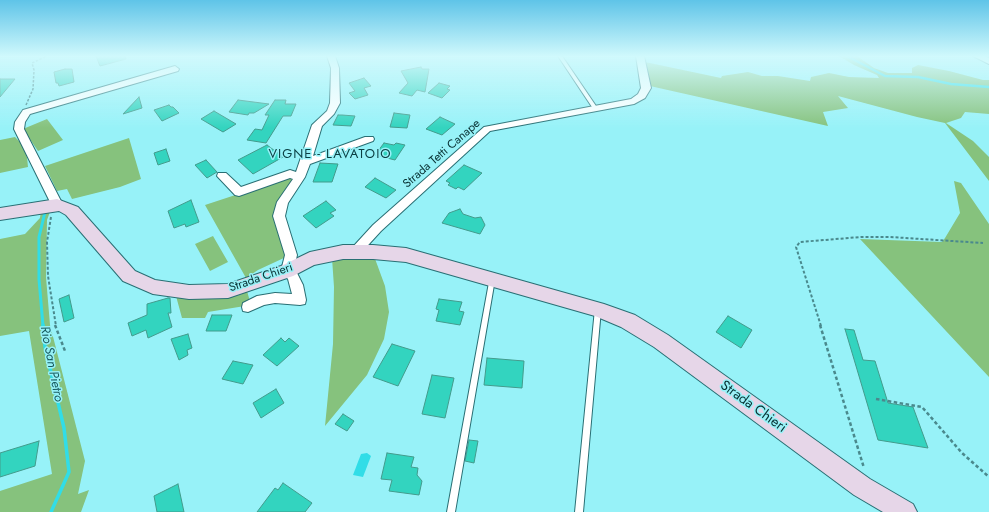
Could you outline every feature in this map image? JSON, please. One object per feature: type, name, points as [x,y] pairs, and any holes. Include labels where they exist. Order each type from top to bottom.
[{"type":"main road","name":"Strada Chieri","points":[[57,205],[72,211],[130,276],[153,287],[190,292],[228,291],[244,287],[287,271],[310,259],[355,252],[385,252],[406,255],[598,309],[628,321],[661,340],[862,487],[905,512]]},
{"type":"main road","points":[[0,214],[57,205]]},
{"type":"street","points":[[57,205],[19,129],[20,122],[26,112],[137,80]]},
{"type":"street","points":[[248,307],[262,300],[275,298],[300,300],[298,285],[293,276],[287,271],[290,255],[279,216],[283,202],[300,177],[317,125],[331,112],[335,104],[335,80]]},
{"type":"street","name":"Strada Tetti Canape","points":[[355,252],[377,228],[487,129],[634,101],[642,96],[646,88],[644,80]]},
{"type":"street","points":[[306,162],[369,138]]},
{"type":"street","points":[[222,176],[239,192],[290,174],[300,177]]},
{"type":"lane","points":[[576,80],[596,109]]},
{"type":"lane","points":[[451,512],[492,279]]},
{"type":"lane","points":[[579,512],[598,309]]},
{"type":"path","points":[[26,112],[25,106],[33,89],[33,80]]},
{"type":"path","points":[[57,205],[50,219],[47,242],[48,276],[54,321],[65,351]]},
{"type":"path","points":[[862,487],[864,468],[856,438],[796,247],[800,242],[861,237],[890,237],[983,243]]},
{"type":"path","points":[[876,399],[922,408],[962,453],[989,477]]},
{"type":"green space","points":[[649,80],[989,80],[989,114],[965,112],[961,118],[946,123],[973,141],[989,157],[989,181],[945,123],[838,96],[848,108],[823,112],[828,126],[650,86]]},
{"type":"green space","points":[[47,119],[63,140],[38,151],[23,129]]},
{"type":"green space","points":[[15,137],[21,143],[27,157],[28,167],[0,173],[0,140]]},
{"type":"green space","points":[[129,138],[141,179],[120,187],[72,199],[67,189],[57,191],[45,166]]},
{"type":"green space","points":[[290,177],[295,179],[279,204],[286,257],[258,270],[246,278],[205,205]]},
{"type":"green space","points":[[954,181],[961,183],[989,224],[989,377],[860,239],[942,242],[960,213]]},
{"type":"green space","points":[[51,209],[47,220],[46,277],[50,325],[85,461],[78,494],[89,490],[81,512],[0,512],[0,491],[52,474],[29,331],[0,336],[0,239],[25,234],[40,218],[41,210]]},
{"type":"green space","points":[[213,236],[228,262],[210,271],[195,244]]},
{"type":"green space","points":[[374,256],[385,286],[389,312],[384,339],[367,375],[325,426],[333,344],[334,287],[332,258]]},
{"type":"green space","points":[[247,291],[251,305],[208,312],[205,318],[182,318],[176,296],[222,297],[240,295]]},
{"type":"water","points":[[367,453],[371,456],[363,477],[353,475],[361,454]]},
{"type":"building","points":[[0,80],[14,80],[0,97]]},
{"type":"building","points":[[55,80],[74,80],[74,82],[59,86],[58,83],[56,83]]},
{"type":"building","points":[[358,80],[366,80],[371,86],[364,88],[368,95],[355,99],[349,93],[355,91],[349,83]]},
{"type":"building","points":[[406,80],[427,80],[425,92],[417,90],[412,96],[399,93],[408,83]]},
{"type":"building","points":[[439,83],[450,86],[447,89],[450,90],[442,98],[428,93]]},
{"type":"building","points":[[139,97],[142,108],[123,114]]},
{"type":"building","points":[[238,100],[269,104],[254,113],[249,113],[248,115],[229,112]]},
{"type":"building","points":[[275,100],[286,100],[285,104],[296,104],[291,116],[283,116],[266,143],[247,140],[255,129],[262,130],[269,115],[265,115]]},
{"type":"building","points":[[169,105],[179,113],[162,121],[154,110]]},
{"type":"building","points":[[214,111],[236,124],[223,132],[201,119]]},
{"type":"building","points":[[394,113],[410,115],[407,128],[390,127]]},
{"type":"building","points":[[338,115],[355,116],[351,126],[333,125]]},
{"type":"building","points":[[440,117],[455,124],[442,135],[426,129]]},
{"type":"building","points":[[384,143],[405,145],[395,160],[375,155]]},
{"type":"building","points":[[267,145],[283,157],[253,174],[238,160]]},
{"type":"building","points":[[166,149],[170,161],[158,165],[154,153]]},
{"type":"building","points":[[206,160],[217,172],[207,178],[195,165]]},
{"type":"building","points":[[320,163],[338,164],[332,182],[313,182]]},
{"type":"building","points":[[464,165],[482,173],[464,190],[458,187],[456,189],[448,185],[450,183],[446,181]]},
{"type":"building","points":[[375,178],[396,190],[386,198],[365,187]]},
{"type":"building","points":[[191,200],[199,222],[186,227],[185,224],[174,228],[168,211]]},
{"type":"building","points":[[326,201],[336,210],[330,213],[334,216],[316,228],[303,216]]},
{"type":"building","points":[[460,209],[463,214],[475,218],[481,217],[485,225],[480,234],[442,223],[449,213]]},
{"type":"building","points":[[69,295],[74,318],[64,322],[59,299]]},
{"type":"building","points":[[170,298],[171,313],[168,313],[172,327],[148,338],[146,330],[132,336],[128,323],[147,315],[147,304]]},
{"type":"building","points":[[439,299],[462,302],[459,311],[464,312],[460,325],[436,321],[439,310],[436,309]]},
{"type":"building","points":[[212,315],[232,315],[226,331],[206,331]]},
{"type":"building","points":[[728,316],[752,330],[741,348],[716,332]]},
{"type":"building","points":[[845,329],[854,330],[863,360],[875,361],[888,403],[913,407],[928,448],[878,440]]},
{"type":"building","points":[[188,334],[192,348],[187,350],[188,355],[179,360],[171,339]]},
{"type":"building","points":[[281,338],[285,342],[289,338],[299,346],[277,366],[263,355]]},
{"type":"building","points":[[392,344],[415,351],[398,386],[373,377]]},
{"type":"building","points":[[487,358],[524,361],[522,388],[484,385]]},
{"type":"building","points":[[233,361],[253,365],[243,384],[222,379]]},
{"type":"building","points":[[432,375],[454,378],[445,418],[422,414]]},
{"type":"building","points":[[276,389],[284,403],[261,418],[253,403]]},
{"type":"building","points":[[343,414],[354,421],[347,431],[335,424]]},
{"type":"building","points":[[469,440],[478,441],[474,463],[465,461]]},
{"type":"building","points":[[39,441],[35,466],[0,477],[0,453]]},
{"type":"building","points":[[387,453],[414,457],[411,467],[418,468],[417,475],[422,481],[419,495],[389,491],[392,480],[381,479]]},
{"type":"building","points":[[283,483],[312,503],[305,512],[257,512],[275,488],[278,490]]},
{"type":"building","points":[[178,484],[184,512],[157,512],[154,496]]},
{"type":"waterway","points":[[932,80],[951,84],[989,87]]},
{"type":"waterway","name":"Rio San Pietro","points":[[43,326],[39,279],[39,237],[45,212]]},
{"type":"waterway","name":"Rio San Pietro","points":[[43,325],[45,347],[64,428],[69,472],[51,512]]},
{"type":"district","name":"VIGNE - LAVATOIO","points":[[330,155]]}]
